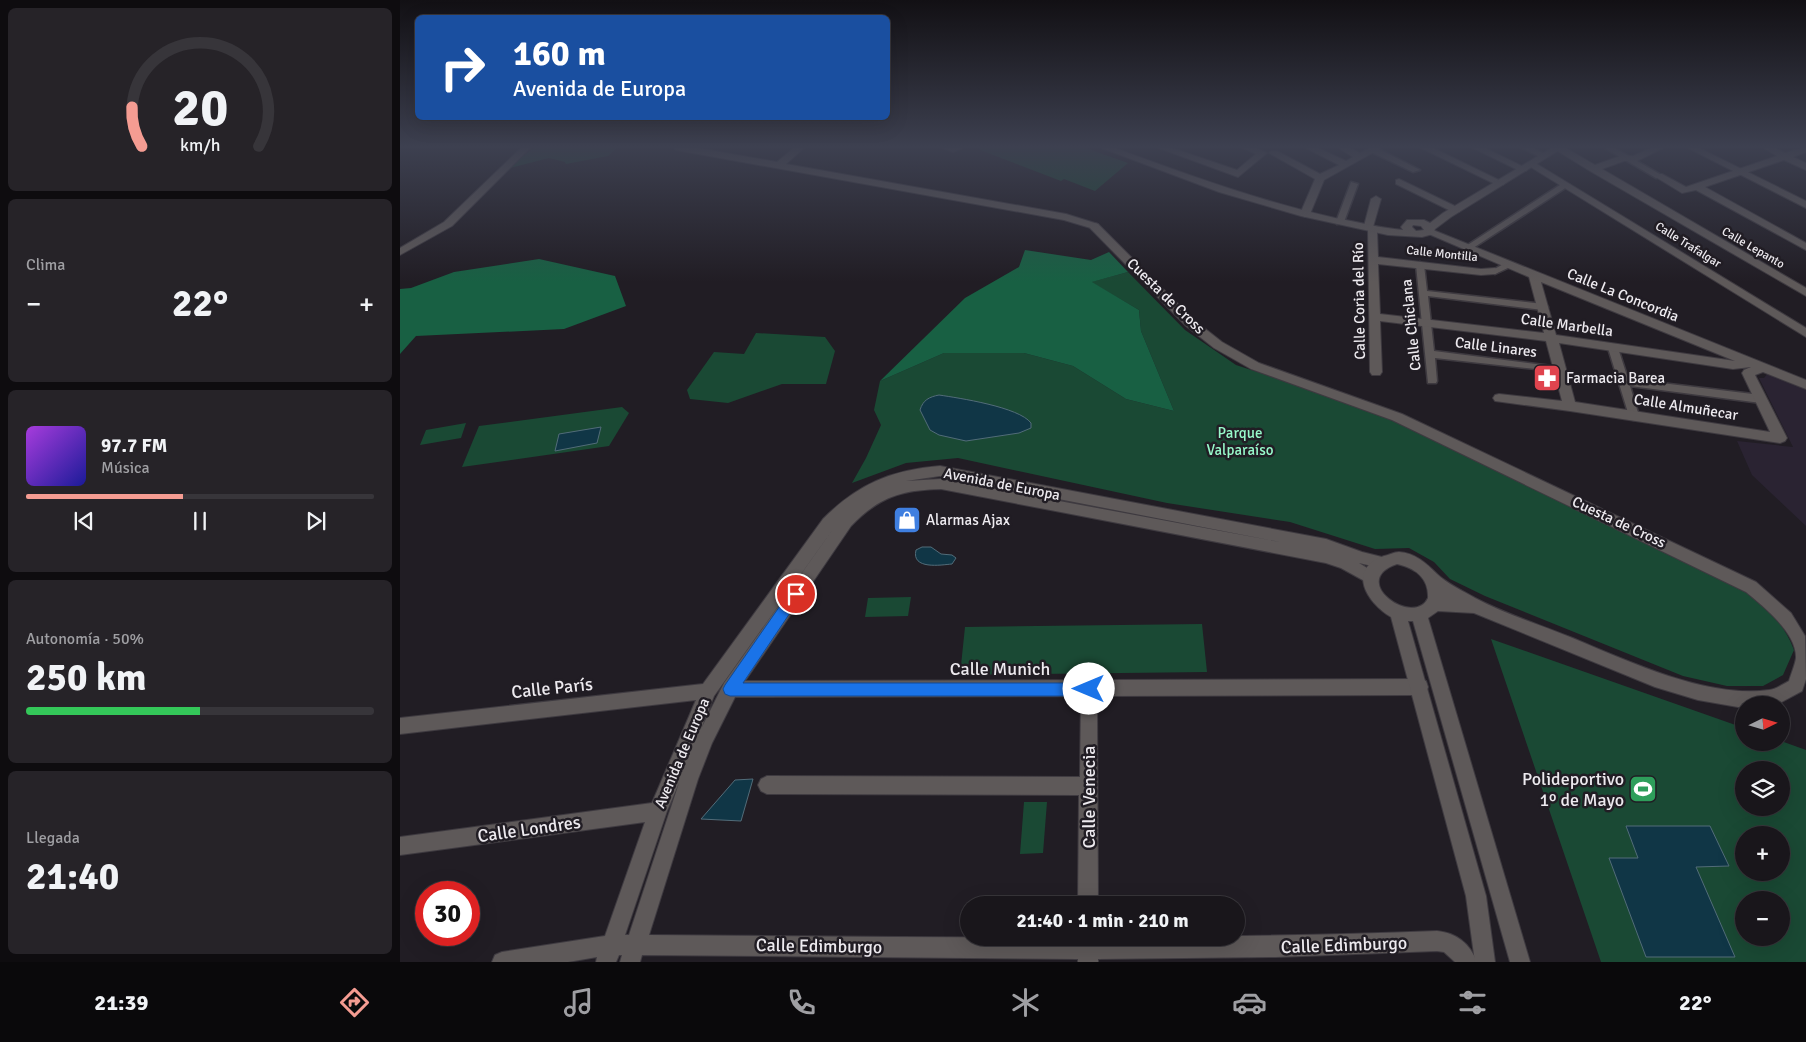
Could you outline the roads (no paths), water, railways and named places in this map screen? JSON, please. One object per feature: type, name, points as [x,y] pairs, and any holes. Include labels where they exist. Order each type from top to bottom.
[{"type":"street","points":[[400,252],[448,224],[481,192]]},
{"type":"street","name":"Cuesta de Cross","points":[[921,192],[1066,218],[1094,226],[1190,323],[1235,355],[1255,366],[1397,417],[1739,579],[1752,587],[1774,605],[1791,624],[1801,643],[1804,671],[1798,686],[1784,696],[1774,700],[1736,698],[1694,690],[1660,680],[1475,606],[1434,580]]},
{"type":"street","points":[[1229,192],[1340,222],[1371,228],[1410,229],[1422,234],[1451,212],[1485,192]]},
{"type":"street","points":[[1305,214],[1314,192]]},
{"type":"street","points":[[1340,222],[1351,192]]},
{"type":"street","points":[[1416,192],[1451,212]]},
{"type":"street","points":[[1467,248],[1555,192]]},
{"type":"street","name":"Calle Trafalgar","points":[[1577,192],[1806,332]]},
{"type":"street","name":"Calle Lepanto","points":[[1633,192],[1806,293]]},
{"type":"street","points":[[1706,192],[1806,247]]},
{"type":"street","points":[[1780,192],[1806,205]]},
{"type":"street","name":"Calle Coria del Río","points":[[1376,199],[1371,228],[1376,372]]},
{"type":"street","points":[[1410,229],[1411,222],[1420,222],[1451,212]]},
{"type":"street","name":"Calle La Concordia","points":[[1420,222],[1429,230],[1467,248],[1806,385]]},
{"type":"street","name":"Calle Montilla","points":[[1373,260],[1480,272],[1495,271],[1507,264]]},
{"type":"street","name":"Calle Chiclana","points":[[1420,265],[1432,381]]},
{"type":"street","points":[[1534,275],[1570,406]]},
{"type":"street","points":[[1422,293],[1543,307]]},
{"type":"street","name":"Calle Marbella","points":[[1374,316],[1551,338],[1732,365],[1759,365]]},
{"type":"street","points":[[1613,348],[1634,416]]},
{"type":"street","name":"Calle Linares","points":[[1429,354],[1560,370]]},
{"type":"street","name":"Calle Almuñecar","points":[[1499,398],[1570,406],[1780,438],[1748,374],[1759,365]]},
{"type":"street","points":[[1623,382],[1761,399]]},
{"type":"street","name":"Avenida de Europa","points":[[609,953],[658,811],[708,691],[822,530],[846,504],[878,484],[917,472],[940,471],[1161,515],[1283,536],[1326,545],[1362,558],[1381,562]]},
{"type":"street","name":"Avenida de Europa","points":[[633,953],[689,779],[705,739],[730,689],[852,516],[867,502],[877,496],[907,485],[941,484],[1284,548],[1346,563],[1370,578]]},
{"type":"street","points":[[1397,558],[1411,561],[1424,569],[1434,580],[1437,593],[1434,604],[1420,614],[1398,613],[1383,604],[1372,592],[1370,578],[1374,567],[1381,562],[1397,558]]},
{"type":"street","name":"Cuesta de Cross","points":[[1434,604],[1475,606]]},
{"type":"street","points":[[1398,613],[1420,687],[1476,896],[1485,962]]},
{"type":"street","points":[[1420,614],[1520,962]]},
{"type":"street","name":"Calle Munich","points":[[730,689],[1420,687]]},
{"type":"street","name":"Calle Venecia","points":[[1088,896],[1089,689]]},
{"type":"street","name":"Calle París","points":[[400,726],[708,691]]},
{"type":"street","points":[[768,785],[1089,786]]},
{"type":"street","name":"Calle Londres","points":[[400,846],[658,811]]},
{"type":"street","name":"Calle Edimburgo","points":[[609,953],[1276,947],[1442,941],[1456,948],[1467,962]]},
{"type":"street","points":[[502,962],[609,953]]},
{"type":"water","points":[[939,395],[988,404],[1014,412],[1031,423],[1031,428],[1019,433],[966,441],[939,435],[930,430],[920,410],[927,400]]},
{"type":"water","points":[[601,427],[597,443],[555,451],[559,434]]},
{"type":"water","points":[[922,547],[931,547],[941,554],[952,555],[956,558],[952,564],[928,565],[918,561],[916,556],[916,550]]},
{"type":"water","points":[[753,779],[741,821],[701,819],[735,780]]},
{"type":"water","points":[[1626,826],[1710,826],[1729,866],[1696,867],[1735,957],[1646,957],[1609,858],[1638,858]]},
{"type":"place","name":"Farmacia Barea","points":[[1547,378]]},
{"type":"place","name":"Alarmas Ajax","points":[[907,520]]},
{"type":"place","name":"Polideportivo 1º de Mayo","points":[[1643,789]]},
{"type":"park label","name":"Parque Valparaíso","points":[[1240,442]]}]
